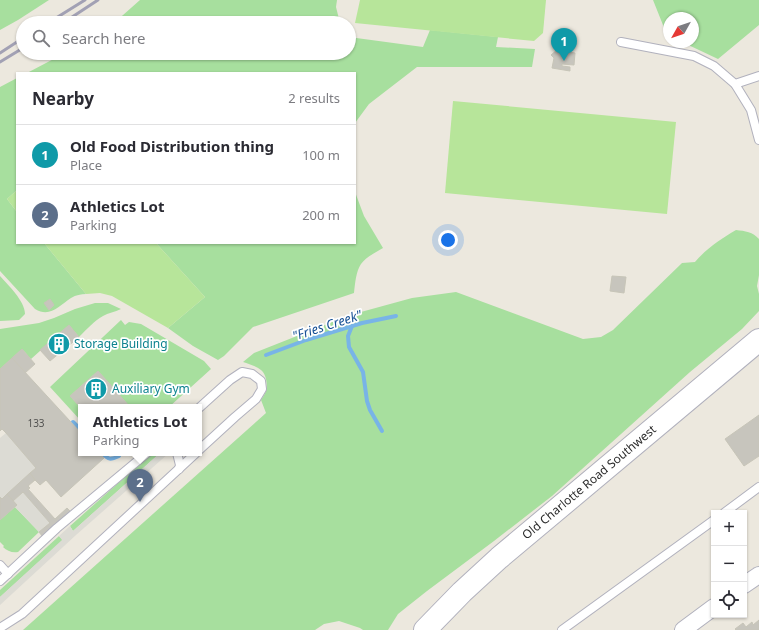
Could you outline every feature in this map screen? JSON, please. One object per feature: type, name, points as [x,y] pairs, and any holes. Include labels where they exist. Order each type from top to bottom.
[{"type":"main road","name":"Old Charlotte Road Southwest","points":[[425,630],[462,592],[499,558],[759,340]]},
{"type":"street","points":[[747,583],[759,575]]},
{"type":"street","points":[[683,630],[711,609]]},
{"type":"lane","points":[[621,42],[694,56],[714,66],[735,84],[751,110],[759,140]]},
{"type":"lane","points":[[735,84],[759,76]]},
{"type":"lane","points":[[202,405],[230,380],[242,372],[252,374],[261,381],[262,389],[256,399],[202,447]]},
{"type":"lane","points":[[0,581],[57,528],[143,456]]},
{"type":"lane","points":[[178,456],[180,465],[179,469]]},
{"type":"lane","points":[[0,628],[22,614],[193,456]]},
{"type":"lane","points":[[728,510],[759,487]]},
{"type":"lane","points":[[562,630],[711,522]]},
{"type":"lane","points":[[0,565],[8,574]]},
{"type":"green space","points":[[0,0],[49,0],[24,16],[16,16],[16,21],[0,30]]},
{"type":"green space","points":[[140,0],[337,0],[336,7],[338,16],[122,16]]},
{"type":"green space","points":[[360,0],[546,0],[543,33],[534,41],[356,23]]},
{"type":"green space","points":[[653,0],[759,0],[759,25],[718,59],[695,48],[699,48],[699,12],[663,12],[663,25]]},
{"type":"green space","points":[[430,30],[498,37],[496,47],[535,49],[532,67],[417,67],[369,104],[356,122],[356,72],[29,72],[52,60],[356,60],[356,38],[423,47]]},
{"type":"green space","points":[[16,79],[16,191],[7,199],[16,211],[16,244],[45,244],[86,294],[80,294],[71,298],[50,312],[35,309],[0,271],[0,87]]},
{"type":"green space","points":[[453,101],[676,122],[667,214],[445,193]]},
{"type":"green space","points":[[16,191],[16,211],[7,199]]},
{"type":"green space","points":[[356,195],[364,216],[383,248],[368,257],[359,267],[354,293],[253,327],[224,356],[218,360],[193,346],[168,328],[205,297],[157,244],[356,244]]},
{"type":"green space","points":[[736,230],[746,231],[759,239],[759,275],[757,286],[759,294],[759,311],[742,329],[690,372],[552,496],[398,614],[388,630],[363,630],[339,621],[324,624],[315,630],[23,630],[266,413],[261,400],[267,388],[264,374],[257,367],[243,362],[254,353],[350,315],[412,298],[456,292],[583,339],[601,337],[613,330],[682,263],[695,262],[714,244]]},
{"type":"green space","points":[[45,244],[157,244],[205,297],[168,328],[112,296],[100,293],[86,294]]},
{"type":"green space","points":[[0,276],[16,294],[22,304],[25,314],[19,320],[0,321]]},
{"type":"green space","points":[[95,303],[108,303],[121,309],[100,318],[79,337],[69,325],[31,359],[22,349],[0,369],[0,329],[39,323]]},
{"type":"green space","points":[[121,320],[125,325],[129,322],[141,324],[204,361],[211,369],[172,404],[127,404],[98,371],[70,396],[78,405],[78,418],[50,387]]},
{"type":"green space","points":[[149,456],[157,456],[73,531],[70,526]]},
{"type":"green space","points":[[15,507],[39,532],[18,552],[12,552],[6,550],[0,542],[0,520]]},
{"type":"green space","points":[[59,536],[63,540],[0,597],[0,590]]},
{"type":"shaded area","points":[[6,433],[36,468],[2,499],[0,497],[0,438]]},
{"type":"shaded area","points":[[157,456],[166,456],[76,535],[0,605],[0,597],[62,540],[59,536],[70,526],[73,531]]},
{"type":"shaded area","points":[[23,492],[50,523],[39,532],[15,507],[17,505],[13,501]]},
{"type":"building","points":[[557,50],[561,54],[562,51],[575,53],[574,65],[562,64],[562,66],[570,67],[570,71],[552,68],[554,58],[551,55]]},
{"type":"building","points":[[612,276],[626,277],[624,293],[610,291]]},
{"type":"building","points":[[50,299],[54,305],[49,310],[44,303]]},
{"type":"building","name":"Storage Building","points":[[69,325],[79,337],[50,361],[40,350]]},
{"type":"building","points":[[22,349],[35,364],[25,373],[12,358]]},
{"type":"building","points":[[12,358],[78,430],[78,456],[102,456],[104,458],[61,497],[46,480],[40,485],[35,480],[30,473],[36,468],[6,433],[2,429],[0,431],[0,369]]},
{"type":"building","name":"Auxiliary Gym","points":[[98,371],[127,404],[78,405],[70,396]]},
{"type":"building","points":[[759,415],[759,456],[744,466],[725,439]]},
{"type":"building","points":[[30,473],[35,480],[28,486],[30,488],[28,489],[55,519],[67,508],[71,512],[43,537],[39,532],[50,523],[23,492],[13,501],[7,494]]},
{"type":"building","points":[[7,494],[17,505],[0,520],[0,497],[2,499]]},
{"type":"building","points":[[759,620],[759,630],[735,629],[743,623],[746,627],[752,622],[753,625]]},
{"type":"waterway","name":"\"Fries Creek\"","points":[[266,355],[306,340],[362,323],[396,316]]},
{"type":"waterway","points":[[352,326],[348,336],[349,347],[363,372],[367,401],[370,410],[382,431]]},
{"type":"waterway","points":[[73,422],[78,427]]},
{"type":"waterway","points":[[105,456],[110,459],[119,456]]},
{"type":"railway","points":[[59,16],[85,0]]},
{"type":"railway","points":[[74,16],[98,0]]},
{"type":"railway","points":[[0,53],[16,43]]},
{"type":"railway","points":[[0,62],[16,52]]},
{"type":"place","name":"Old Food Distribution thing","points":[[564,61]]},
{"type":"place","name":"Storage Building","points":[[59,344]]},
{"type":"place","name":"Auxiliary Gym","points":[[96,389]]},
{"type":"place","name":"Athletics Lot","points":[[140,502]]}]
